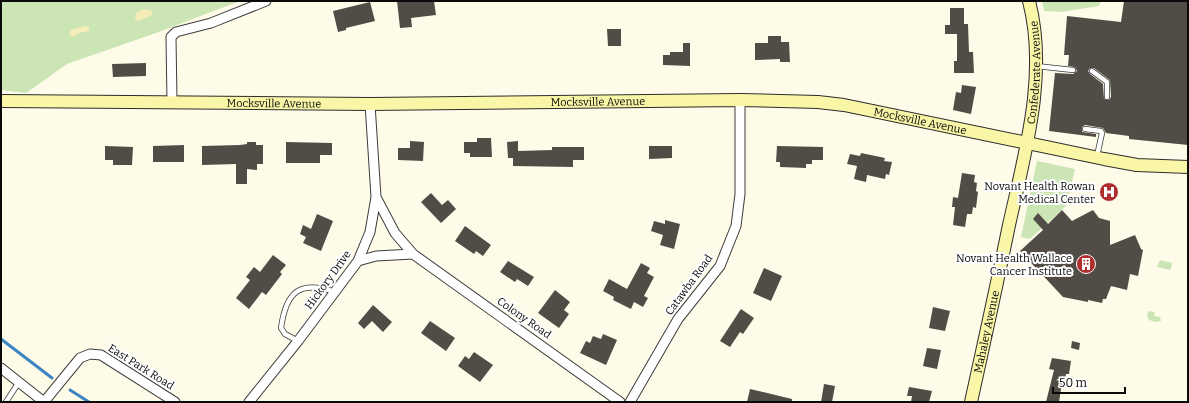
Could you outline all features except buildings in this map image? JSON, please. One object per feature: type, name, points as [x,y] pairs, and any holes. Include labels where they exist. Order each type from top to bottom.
[{"type":"street","points":[[172,102],[171,37],[176,32],[211,23],[266,1]]},
{"type":"street","name":"Confederate Avenue","points":[[1027,144],[1036,66],[1035,39],[1029,1]]},
{"type":"street","name":"Mocksville Avenue","points":[[1,100],[370,104],[740,100],[818,102],[844,105],[1097,158],[1137,165],[1188,167]]},
{"type":"street","name":"Catawba Road","points":[[630,402],[678,319],[720,266],[736,226],[740,194],[740,100]]},
{"type":"street","name":"Hickory Drive","points":[[249,402],[298,341],[358,261],[370,232],[376,197],[370,104]]},
{"type":"street","name":"Mahaley Avenue","points":[[971,402],[1027,144]]},
{"type":"street","name":"Colony Road","points":[[376,197],[395,233],[413,254],[620,402]]},
{"type":"street","points":[[358,261],[376,256],[413,254]]},
{"type":"street","name":"East Park Road","points":[[44,402],[80,358],[90,354],[101,355],[175,402]]},
{"type":"street","points":[[1,368],[44,402]]},
{"type":"lane","points":[[1036,66],[1073,70]]},
{"type":"lane","points":[[1092,71],[1107,82],[1107,97]]},
{"type":"lane","points":[[1085,129],[1102,128],[1097,158]]},
{"type":"lane","points":[[298,341],[285,334],[281,328],[285,308],[292,294],[305,289],[319,287],[335,292]]},
{"type":"lane","points":[[6,402],[19,382]]},
{"type":"green space","points":[[1,1],[240,1],[156,33],[67,64],[26,93],[1,90]]},
{"type":"green space","points":[[1042,1],[1101,1],[1099,6],[1061,12],[1044,11]]},
{"type":"green space","points":[[1037,161],[1075,169],[1066,206],[1030,239],[1021,237]]},
{"type":"green space","points":[[1160,260],[1172,263],[1171,270],[1157,267]]},
{"type":"green space","points":[[1148,311],[1155,312],[1154,316],[1160,317],[1161,321],[1156,322],[1149,320],[1147,316]]},
{"type":"sand","points":[[144,9],[152,11],[152,15],[139,21],[135,20],[136,13]]},
{"type":"sand","points":[[85,26],[89,27],[89,31],[78,33],[74,37],[69,34],[71,30]]},
{"type":"waterway","points":[[1,339],[52,378]]},
{"type":"waterway","points":[[70,390],[89,402]]},
{"type":"place","name":"Novant Health Rowan Medical Center","points":[[1109,192]]},
{"type":"place","name":"Novant Health Wallace Cancer Institute","points":[[1086,264]]}]
